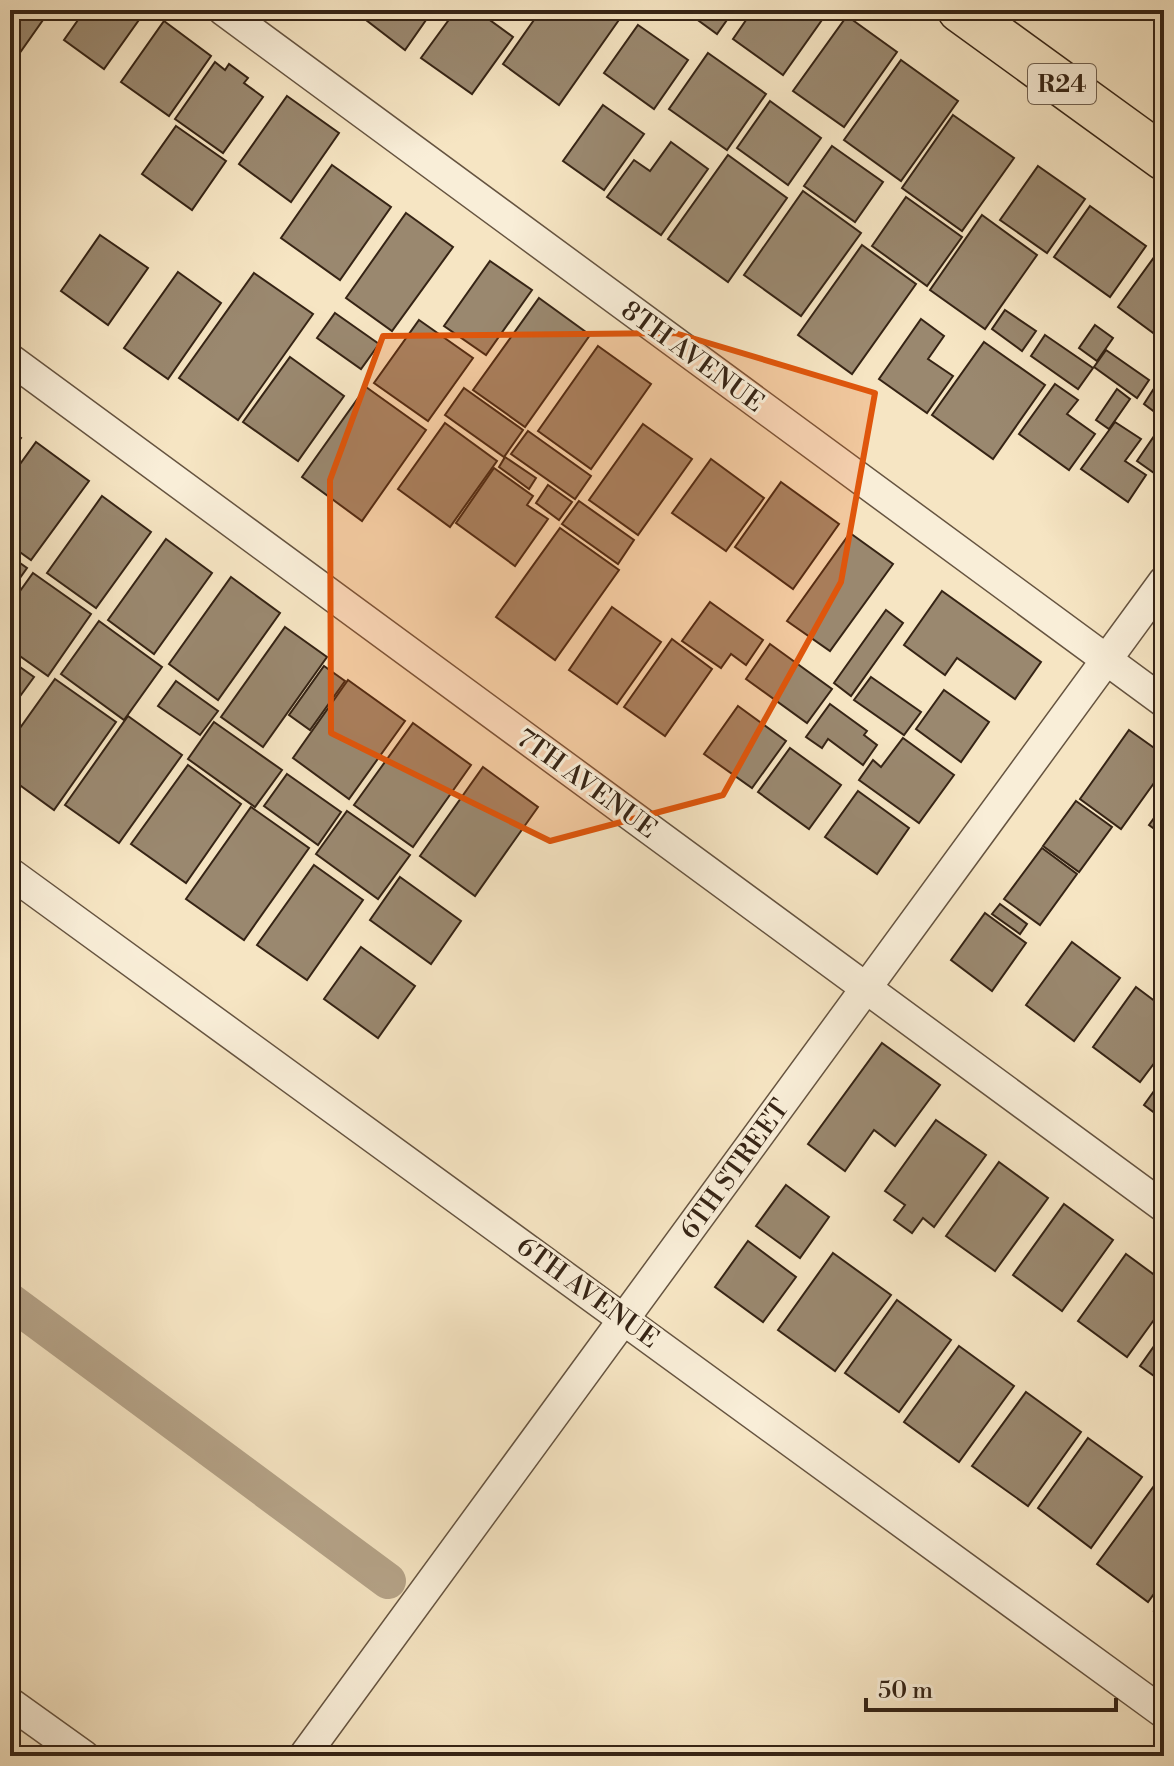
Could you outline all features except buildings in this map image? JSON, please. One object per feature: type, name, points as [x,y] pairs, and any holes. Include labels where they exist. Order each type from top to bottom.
[{"type":"main road","name":"R24","points":[[960,10],[1164,158]]},
{"type":"street","name":"8TH AVENUE","points":[[223,10],[1164,702]]},
{"type":"street","name":"7TH AVENUE","points":[[10,359],[1164,1207]]},
{"type":"street","name":"6TH STREET","points":[[304,1756],[1164,581]]},
{"type":"street","name":"6TH AVENUE","points":[[10,873],[1164,1713]]},
{"type":"street","points":[[10,1703],[84,1756]]},
{"type":"highlighted area","points":[[675,333],[875,393],[841,582],[723,795],[550,841],[331,733],[330,480],[383,336]]},
{"type":"waterway","points":[[10,1301],[388,1581]]}]
